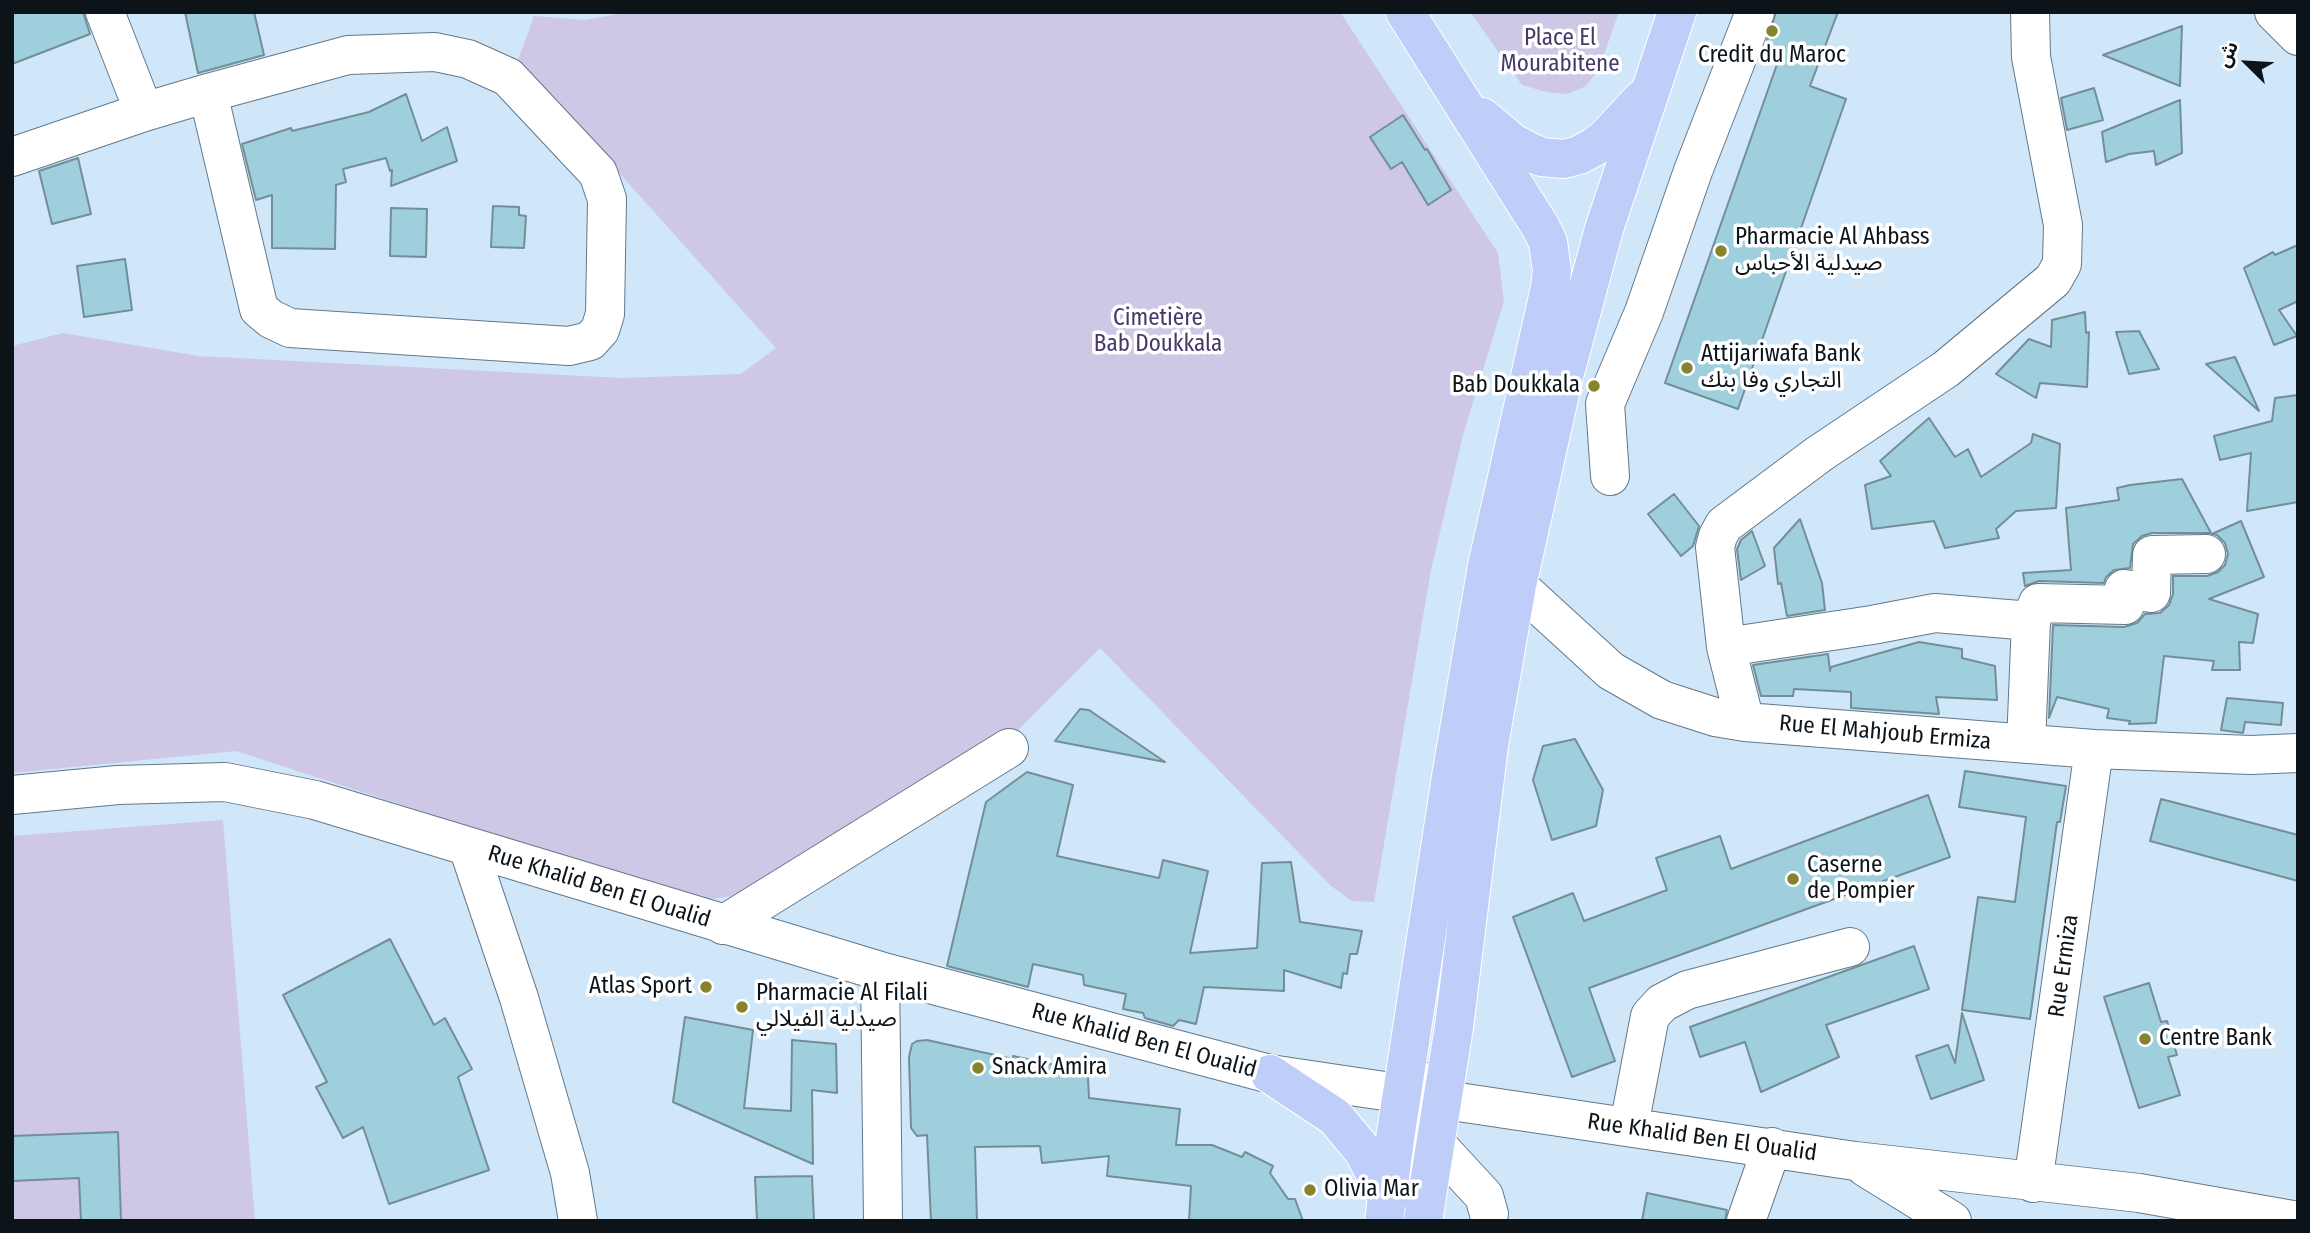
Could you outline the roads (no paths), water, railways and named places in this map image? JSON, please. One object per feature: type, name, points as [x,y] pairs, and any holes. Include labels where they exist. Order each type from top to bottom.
[{"type":"main road","points":[[1405,12],[1540,226],[1548,242],[1552,271],[1487,566],[1414,1020],[1422,1098],[1436,1144],[1423,1221]]},
{"type":"main road","points":[[1392,1214],[1422,1098],[1454,1027],[1489,745],[1517,584],[1563,380],[1604,229],[1677,12]]},
{"type":"main road","points":[[1464,103],[1513,142],[1542,157],[1564,159],[1579,155],[1606,138],[1652,88]]},
{"type":"main road","points":[[1270,1074],[1335,1117],[1364,1152],[1392,1214]]},
{"type":"street","points":[[105,12],[144,112]]},
{"type":"street","points":[[1610,477],[1605,404],[1644,312],[1693,171],[1755,12]]},
{"type":"street","points":[[1745,722],[1726,647],[1715,547],[1724,525],[1829,447],[1946,369],[2053,280],[2062,264],[2063,225],[2031,57],[2030,12]]},
{"type":"street","points":[[2274,12],[2298,36]]},
{"type":"street","points":[[12,157],[144,112],[208,93],[348,55],[435,51],[468,59],[508,77],[598,173],[607,199],[604,314],[600,330],[590,341],[569,346],[290,328],[271,319],[260,309],[208,93]]},
{"type":"street","points":[[2025,744],[2031,621],[2038,603],[2125,605],[2124,589],[2151,593],[2152,555],[2206,554]]},
{"type":"street","name":"Rue El Mahjoub Ermiza","points":[[1517,584],[1587,650],[1631,684],[1694,712],[1745,722],[2094,749],[2251,755],[2298,753]]},
{"type":"street","points":[[1726,647],[1935,613],[2031,621]]},
{"type":"street","points":[[723,925],[1009,748]]},
{"type":"street","name":"Rue Ermiza","points":[[2033,1183],[2094,749]]},
{"type":"street","name":"Rue Khalid Ben El Oualid","points":[[12,795],[118,785],[225,782],[315,800],[880,971],[1270,1074],[1854,1161],[2033,1183],[2130,1207],[2298,1221]]},
{"type":"street","points":[[468,847],[519,998],[570,1173],[578,1221]]},
{"type":"street","points":[[1629,1126],[1650,1016],[1662,1003],[1687,990],[1850,947]]},
{"type":"street","points":[[880,971],[883,1221]]},
{"type":"street","points":[[1436,1144],[1484,1196],[1489,1214]]},
{"type":"street","points":[[1746,1221],[1772,1147]]},
{"type":"street","points":[[1854,1161],[1952,1221]]},
{"type":"place","name":"Credit du Maroc","points":[[1772,31]]},
{"type":"place","name":"Pharmacie Al Ahbass صيدلية الأحباس","points":[[1721,251]]},
{"type":"place","name":"Attijariwafa Bank التجاري وفا بنك","points":[[1687,368]]},
{"type":"place","name":"Bab Doukkala","points":[[1594,386]]},
{"type":"place","name":"Caserne de Pompier","points":[[1793,879]]},
{"type":"place","name":"Atlas Sport","points":[[706,987]]},
{"type":"place","name":"Pharmacie Al Filali صيدلية الفيلالي","points":[[742,1007]]},
{"type":"place","name":"Centre Bank","points":[[2145,1039]]},
{"type":"place","name":"Snack Amira","points":[[978,1068]]},
{"type":"place","name":"Olivia Mar","points":[[1310,1190]]},
{"type":"park label","name":"Place El Mourabitene","points":[[1560,52]]},
{"type":"park label","name":"Cimetière Bab Doukkala","points":[[1158,332]]}]
